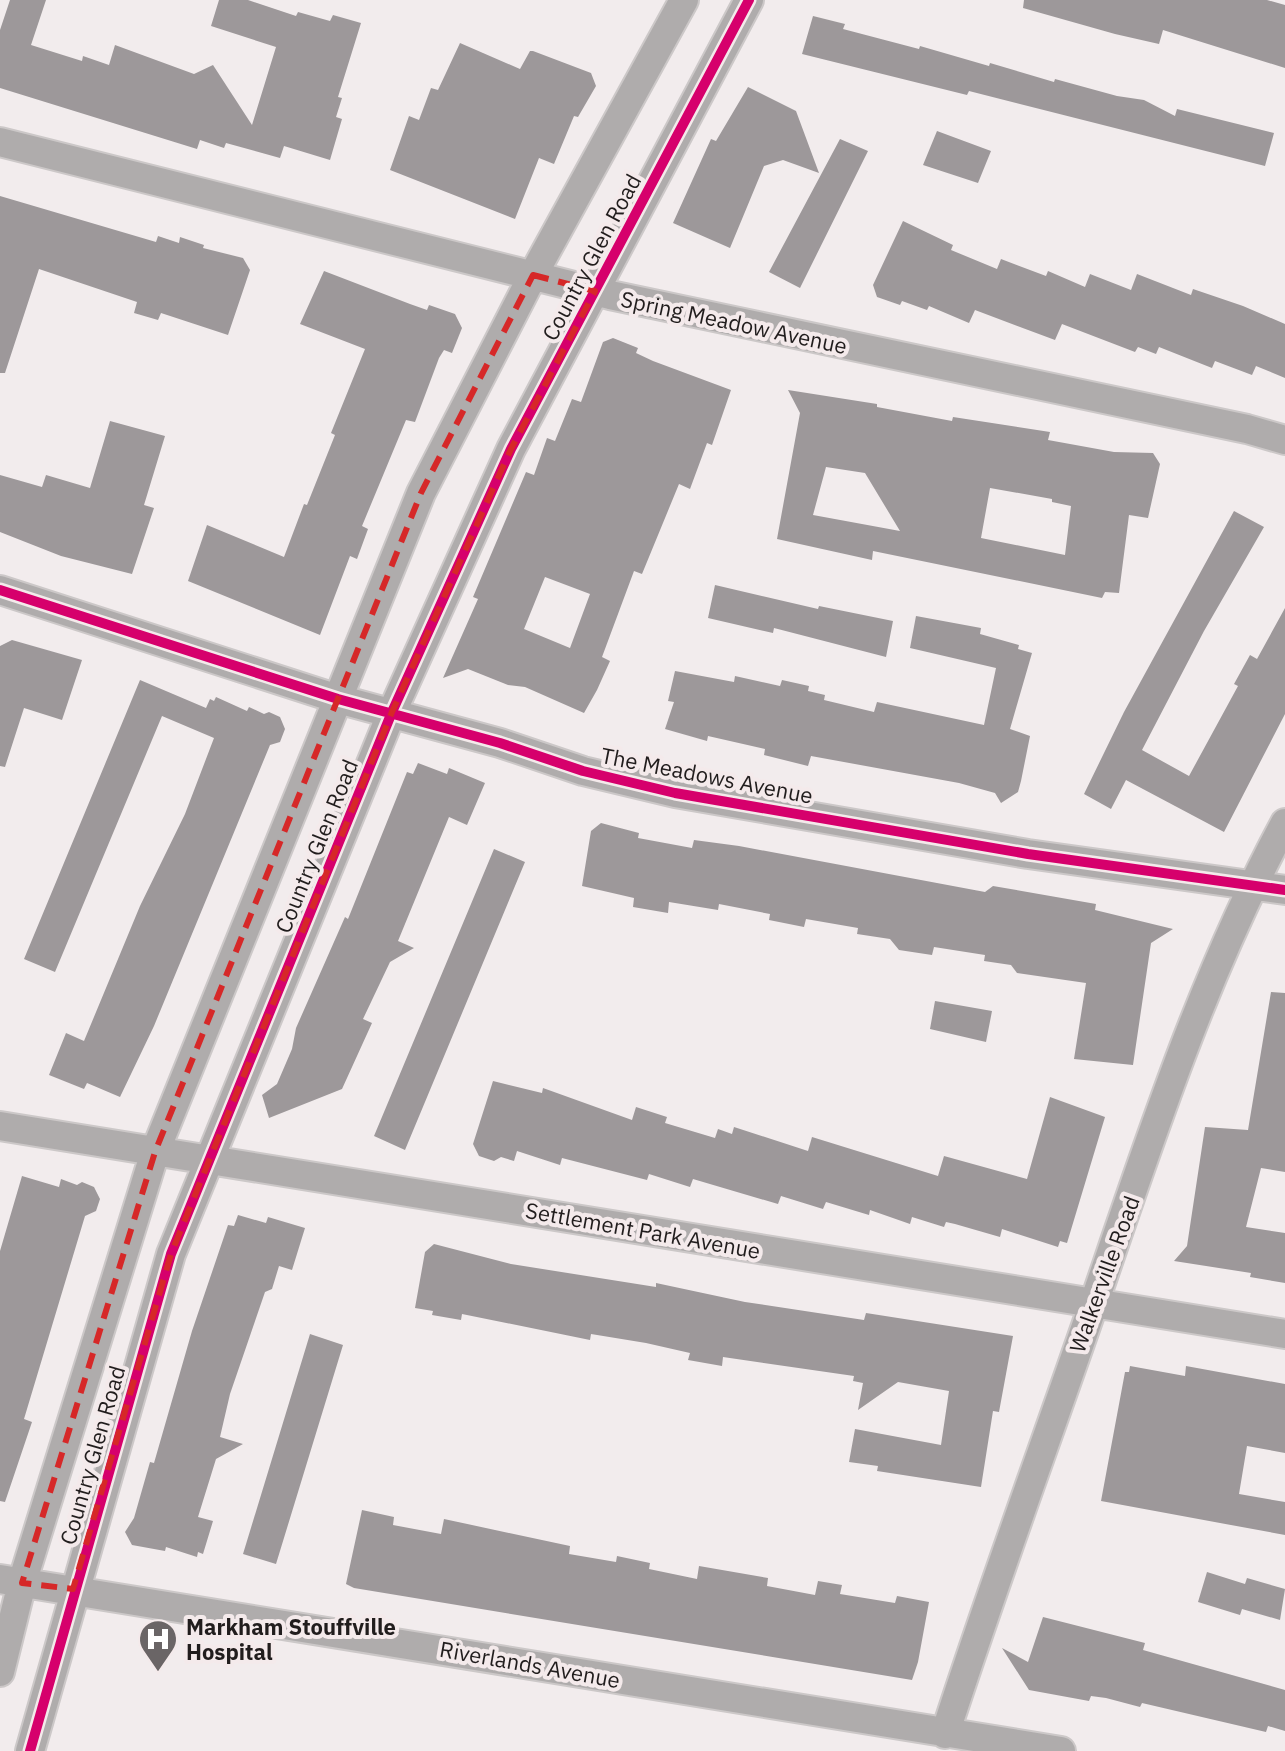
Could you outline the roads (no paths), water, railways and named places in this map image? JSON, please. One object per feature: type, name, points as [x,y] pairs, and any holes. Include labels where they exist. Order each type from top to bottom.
[{"type":"street","name":"Country Glen Road","points":[[0,1672],[11,1581],[155,1152],[421,493],[533,275],[684,0]]},
{"type":"street","name":"Country Glen Road","points":[[30,1751],[73,1589],[171,1254],[392,712],[511,449],[749,0]]},
{"type":"street","name":"Spring Meadow Avenue","points":[[0,142],[595,291],[1247,429],[1285,440]]},
{"type":"street","name":"The Meadows Avenue","points":[[0,590],[338,699],[392,712],[583,771],[675,793],[1028,854],[1285,890]]},
{"type":"street","name":"Walkerville Road","points":[[945,1734],[1015,1521],[1165,1100],[1252,884],[1285,823]]},
{"type":"street","name":"Settlement Park Avenue","points":[[0,1126],[1093,1306],[1285,1334]]},
{"type":"street","name":"Riverlands Avenue","points":[[11,1581],[1061,1751]]},
{"type":"place","name":"Markham Stouffville Hospital","points":[[158,1673]]}]
